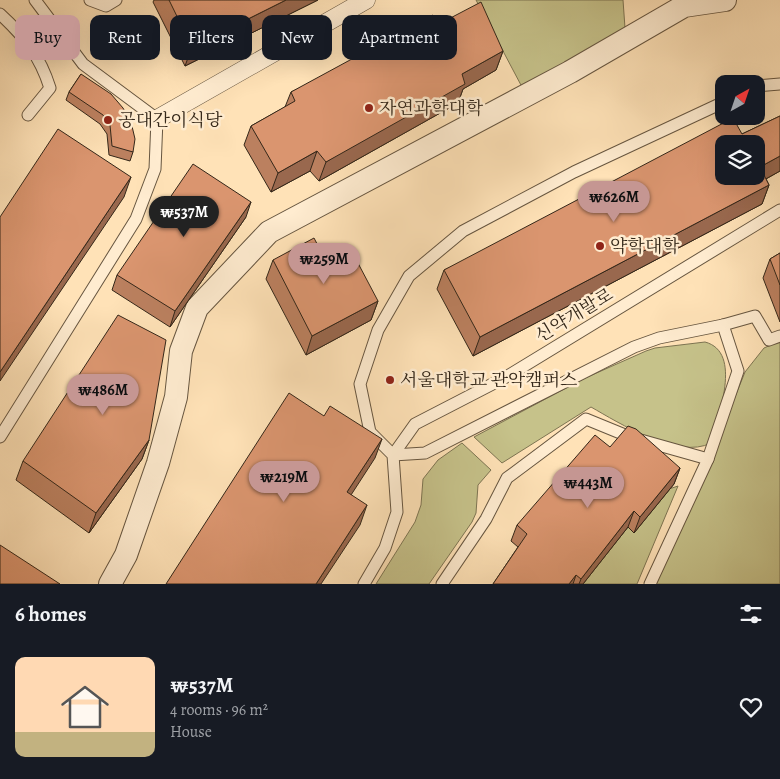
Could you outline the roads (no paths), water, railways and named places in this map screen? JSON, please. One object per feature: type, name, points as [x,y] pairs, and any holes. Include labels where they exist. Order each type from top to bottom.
[{"type":"street","points":[[157,119],[366,0]]},
{"type":"street","points":[[110,584],[126,555],[158,463],[176,397],[181,351],[197,308],[270,232],[570,72],[684,6],[725,0]]},
{"type":"lane","points":[[0,437],[136,219],[155,169],[157,119],[83,64],[35,0]]},
{"type":"lane","points":[[90,0],[106,6],[116,0]]},
{"type":"lane","points":[[0,14],[18,30],[43,65],[50,88],[28,115]]},
{"type":"lane","points":[[765,85],[780,84]]},
{"type":"lane","points":[[364,584],[385,548],[397,512],[393,455],[370,432],[360,384],[378,330],[409,276],[463,231],[574,172],[715,106]]},
{"type":"lane","name":"신약개발로","points":[[393,455],[415,424],[506,377],[780,210]]},
{"type":"lane","points":[[393,455],[425,453],[634,347],[659,338],[723,325],[755,316],[770,340],[780,336]]},
{"type":"lane","points":[[650,584],[708,459],[738,371],[723,325]]},
{"type":"lane","points":[[442,584],[486,519],[507,478],[586,419],[630,437],[708,459]]},
{"type":"place","name":"자연과학대학","points":[[369,108]]},
{"type":"place","name":"공대간이식당","points":[[108,120]]},
{"type":"place","name":"약학대학","points":[[600,246]]},
{"type":"place","name":"서울대학교 관악캠퍼스","points":[[390,380]]}]
